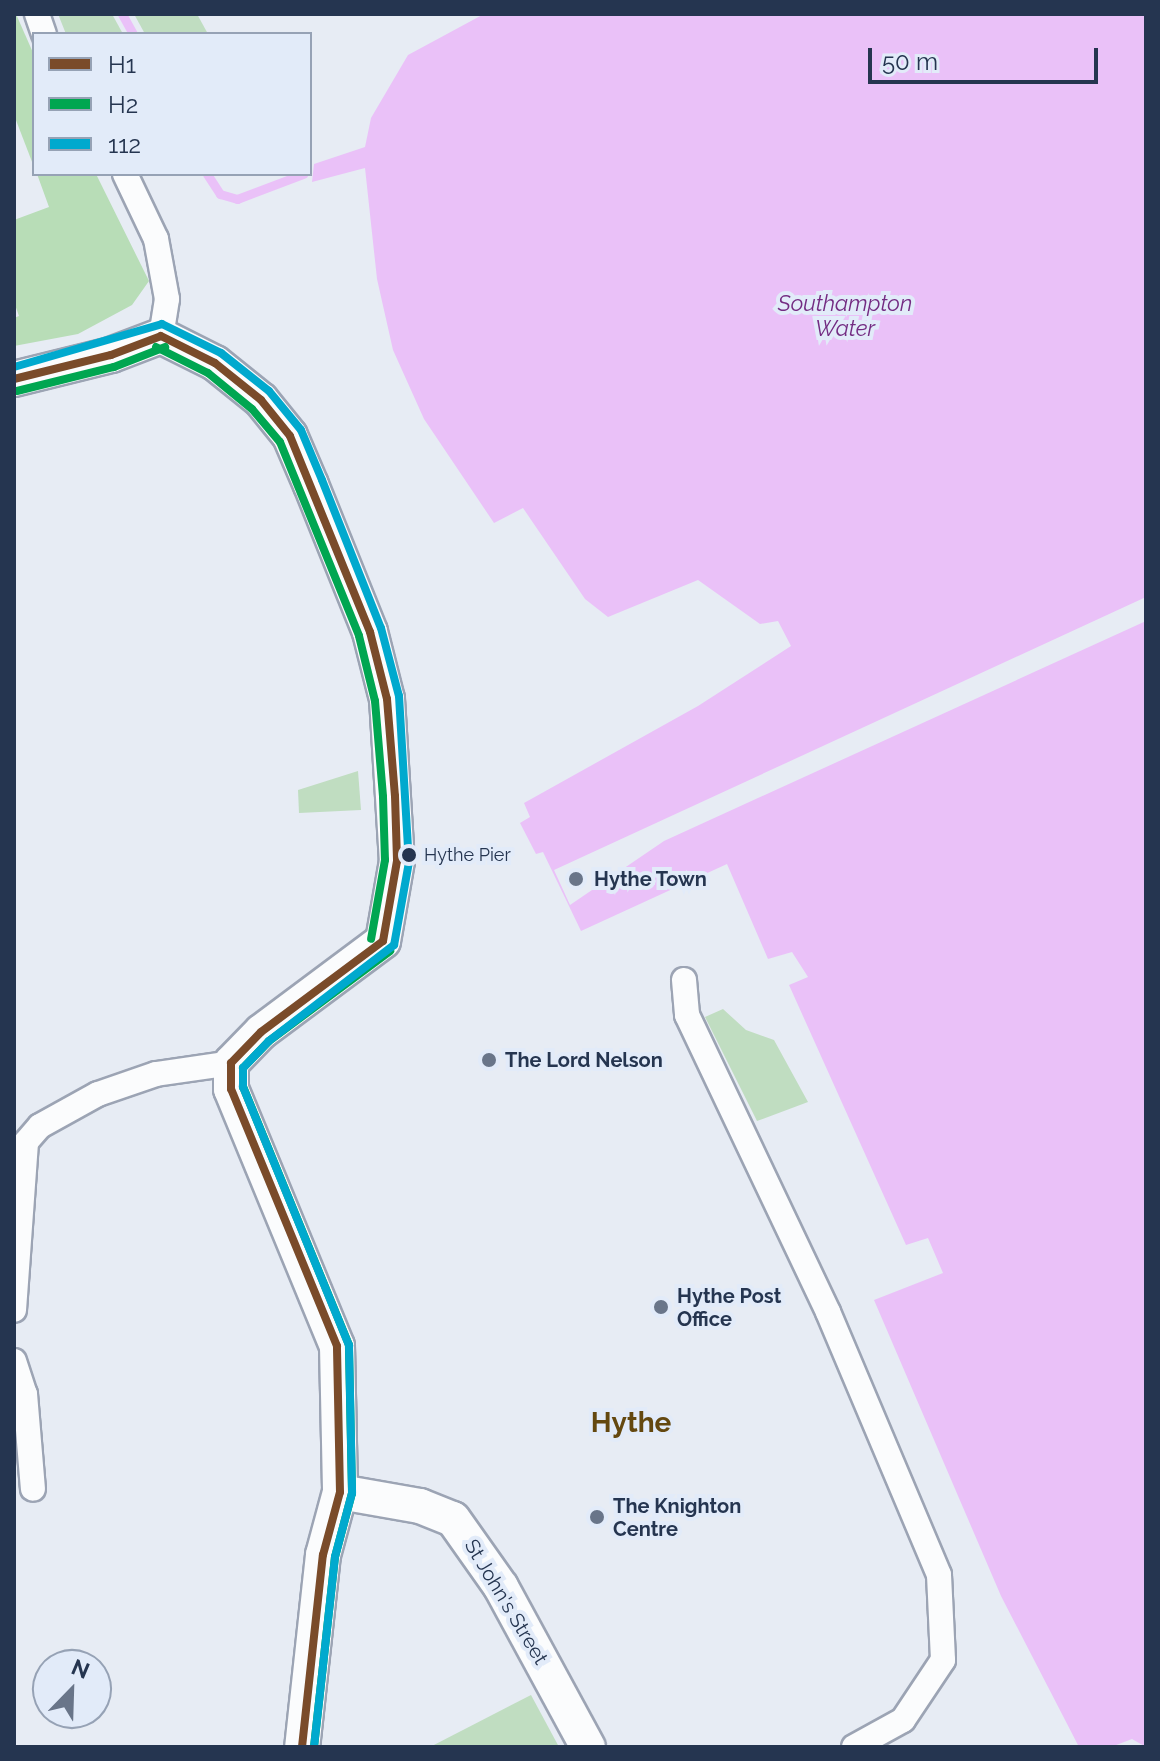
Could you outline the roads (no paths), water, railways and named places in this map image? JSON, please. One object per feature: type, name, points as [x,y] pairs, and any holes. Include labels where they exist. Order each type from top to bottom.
[{"type":"street","points":[[126,176],[156,239],[167,299],[161,336]]},
{"type":"street","points":[[14,379],[111,355],[161,336],[215,363],[261,400],[290,436],[365,618],[387,699],[397,861],[383,941],[261,1032],[231,1063],[156,1074],[98,1094],[40,1126],[26,1142],[14,1310]]},
{"type":"street","points":[[684,980],[687,1015],[828,1312],[939,1575],[943,1660],[903,1720],[854,1747]]},
{"type":"street","points":[[231,1063],[231,1089],[337,1346],[340,1492],[319,1590],[302,1747]]},
{"type":"street","points":[[14,1361],[25,1394],[33,1489]]},
{"type":"street","name":"St John's Street","points":[[340,1492],[420,1506],[453,1519],[501,1587],[588,1747]]},
{"type":"water","name":"Southampton Water","points":[[484,14],[1146,14],[1146,1747],[1132,1739],[1111,1747],[1079,1747],[1001,1596],[874,1300],[943,1273],[928,1238],[906,1245],[789,985],[808,977],[792,952],[768,959],[727,864],[581,931],[543,852],[536,854],[520,823],[530,817],[524,803],[698,706],[791,646],[778,621],[760,624],[698,580],[608,617],[585,599],[523,508],[494,523],[424,419],[393,350],[377,279],[365,168],[312,182],[314,164],[365,147],[371,118],[408,55]]},
{"type":"waterway","points":[[122,14],[132,32]]},
{"type":"waterway","points":[[208,176],[220,194],[237,199],[298,176]]},
{"type":"place","name":"Hythe Pier","points":[[409,855]]},
{"type":"place","name":"Hythe Town","points":[[576,879]]},
{"type":"place","name":"The Lord Nelson","points":[[489,1060]]},
{"type":"place","name":"Hythe Post Office","points":[[661,1307]]},
{"type":"place","name":"The Knighton Centre","points":[[597,1517]]},
{"type":"district","name":"Hythe","points":[[631,1423]]}]
